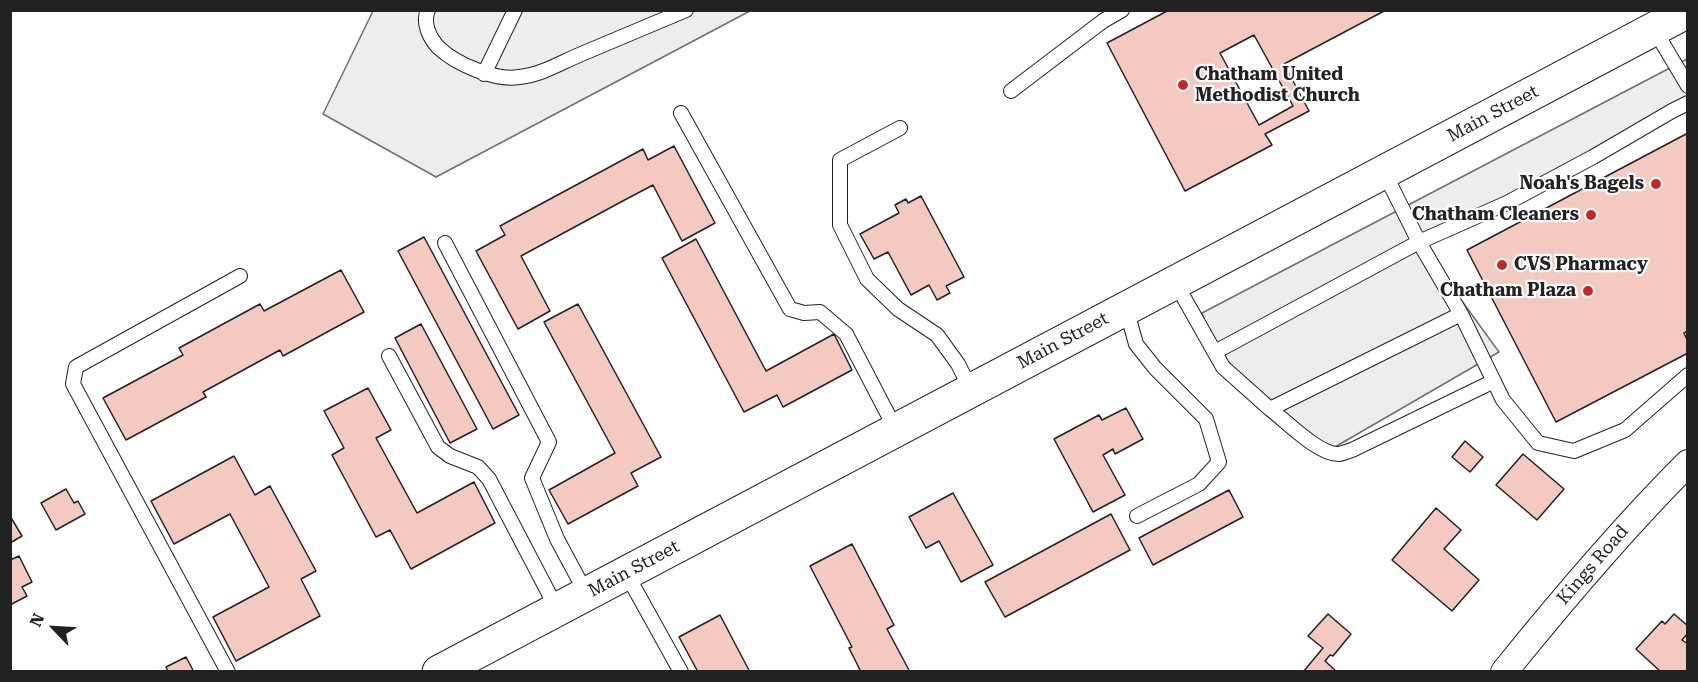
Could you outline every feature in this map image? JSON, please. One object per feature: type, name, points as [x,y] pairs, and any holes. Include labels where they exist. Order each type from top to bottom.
[{"type":"main road","name":"Main Street","points":[[439,672],[1688,11]]},
{"type":"street","name":"Kings Road","points":[[1504,672],[1572,588],[1650,500],[1688,463]]},
{"type":"lane","points":[[484,74],[515,10]]},
{"type":"lane","points":[[427,13],[430,39],[445,54],[484,74],[517,78],[543,72],[566,60],[686,10]]},
{"type":"lane","points":[[1011,91],[1103,21],[1122,10]]},
{"type":"lane","points":[[1654,29],[1688,86]]},
{"type":"lane","points":[[1215,352],[1419,242],[1507,203],[1688,103]]},
{"type":"lane","points":[[681,113],[790,309],[804,313],[820,312],[846,334],[896,430]]},
{"type":"lane","points":[[900,128],[840,160],[840,225],[867,279],[898,309],[937,335],[958,363],[971,390]]},
{"type":"lane","points":[[1384,172],[1419,242],[1461,314],[1503,400],[1538,443],[1574,451],[1625,430],[1688,375]]},
{"type":"lane","points":[[445,243],[549,442],[532,478],[557,539],[586,593]]},
{"type":"lane","points":[[228,672],[73,384],[76,366],[240,276]]},
{"type":"lane","points":[[1175,282],[1223,367],[1316,446],[1328,451],[1339,454],[1352,450],[1494,381]]},
{"type":"lane","points":[[1126,308],[1136,344],[1155,368],[1206,419],[1219,462],[1199,484],[1137,516]]},
{"type":"lane","points":[[1270,409],[1461,314]]},
{"type":"lane","points":[[389,356],[438,447],[450,456],[478,467],[489,479],[557,609]]},
{"type":"lane","points":[[626,573],[681,672]]},
{"type":"shaded area","points":[[373,11],[750,11],[436,177],[323,114]]},
{"type":"shaded area","points":[[1687,59],[1687,100],[1419,242],[1499,352],[1328,451],[1215,352],[1202,313]]},
{"type":"building","name":"Chatham United Methodist Church","points":[[1169,10],[1386,10],[1284,64],[1309,111],[1265,134],[1272,145],[1185,191],[1107,43]],"holes":[[[1254,35],[1293,106],[1259,125],[1220,53]]]},
{"type":"building","name":"Chatham Plaza","points":[[1688,133],[1688,331],[1684,333],[1688,342],[1688,353],[1556,422],[1467,250]]},
{"type":"building","points":[[674,146],[715,223],[682,241],[653,185],[619,203],[521,256],[550,311],[518,329],[476,251],[505,235],[500,226],[643,149],[648,160]]},
{"type":"building","points":[[921,196],[964,277],[946,286],[950,293],[937,300],[929,285],[911,295],[888,252],[874,259],[860,234],[899,213],[895,205],[906,199],[908,203]]},
{"type":"building","points":[[424,237],[519,415],[493,429],[398,251]]},
{"type":"building","points":[[696,239],[766,371],[834,334],[852,370],[783,407],[777,395],[744,412],[662,258]]},
{"type":"building","points":[[341,270],[364,312],[283,356],[280,350],[203,392],[206,397],[126,440],[103,398],[183,355],[179,348],[260,304],[264,311]]},
{"type":"building","points":[[578,304],[661,457],[631,473],[638,486],[568,524],[549,490],[615,453],[544,322]]},
{"type":"building","points":[[421,324],[477,429],[450,443],[395,338]]},
{"type":"building","points":[[368,388],[391,430],[376,438],[417,513],[474,482],[495,523],[411,569],[390,530],[376,537],[332,455],[344,448],[324,411]]},
{"type":"building","points":[[1126,408],[1143,439],[1115,454],[1113,449],[1103,455],[1125,495],[1093,512],[1054,439],[1099,415],[1102,420]]},
{"type":"building","points":[[1465,441],[1483,457],[1470,472],[1452,457]]},
{"type":"building","points":[[1523,454],[1564,489],[1537,520],[1496,485]]},
{"type":"building","points":[[234,456],[255,495],[270,486],[316,571],[301,579],[320,616],[236,661],[213,617],[269,587],[230,514],[174,544],[151,501]]},
{"type":"building","points":[[66,489],[74,503],[78,501],[85,514],[56,530],[41,503]]},
{"type":"building","points":[[1229,490],[1243,517],[1153,565],[1139,538]]},
{"type":"building","points":[[953,493],[993,565],[961,582],[939,541],[926,548],[909,517]]},
{"type":"building","points":[[1436,508],[1461,530],[1444,549],[1479,580],[1452,611],[1392,560]]},
{"type":"building","points":[[1111,514],[1130,550],[1005,617],[985,582]]},
{"type":"building","points":[[10,516],[22,536],[10,543]]},
{"type":"building","points":[[852,544],[894,625],[887,629],[910,672],[861,672],[849,648],[852,647],[810,566]]},
{"type":"building","points":[[19,556],[32,582],[22,587],[27,596],[10,605],[10,560]]},
{"type":"building","points":[[1328,614],[1351,634],[1333,656],[1330,655],[1325,661],[1337,672],[1303,672],[1323,648],[1308,636]]},
{"type":"building","points":[[1674,614],[1688,626],[1688,633],[1682,640],[1688,644],[1688,672],[1661,672],[1636,649],[1662,621],[1665,624]]},
{"type":"building","points":[[720,615],[750,672],[698,672],[679,637]]},
{"type":"building","points":[[186,657],[194,672],[168,672],[166,667]]},
{"type":"place","name":"Chatham United Methodist Church","points":[[1183,85]]},
{"type":"place","name":"Noah's Bagels","points":[[1656,184]]},
{"type":"place","name":"Chatham Cleaners","points":[[1591,215]]},
{"type":"place","name":"CVS Pharmacy","points":[[1502,265]]},
{"type":"place","name":"Chatham Plaza","points":[[1588,291]]}]
